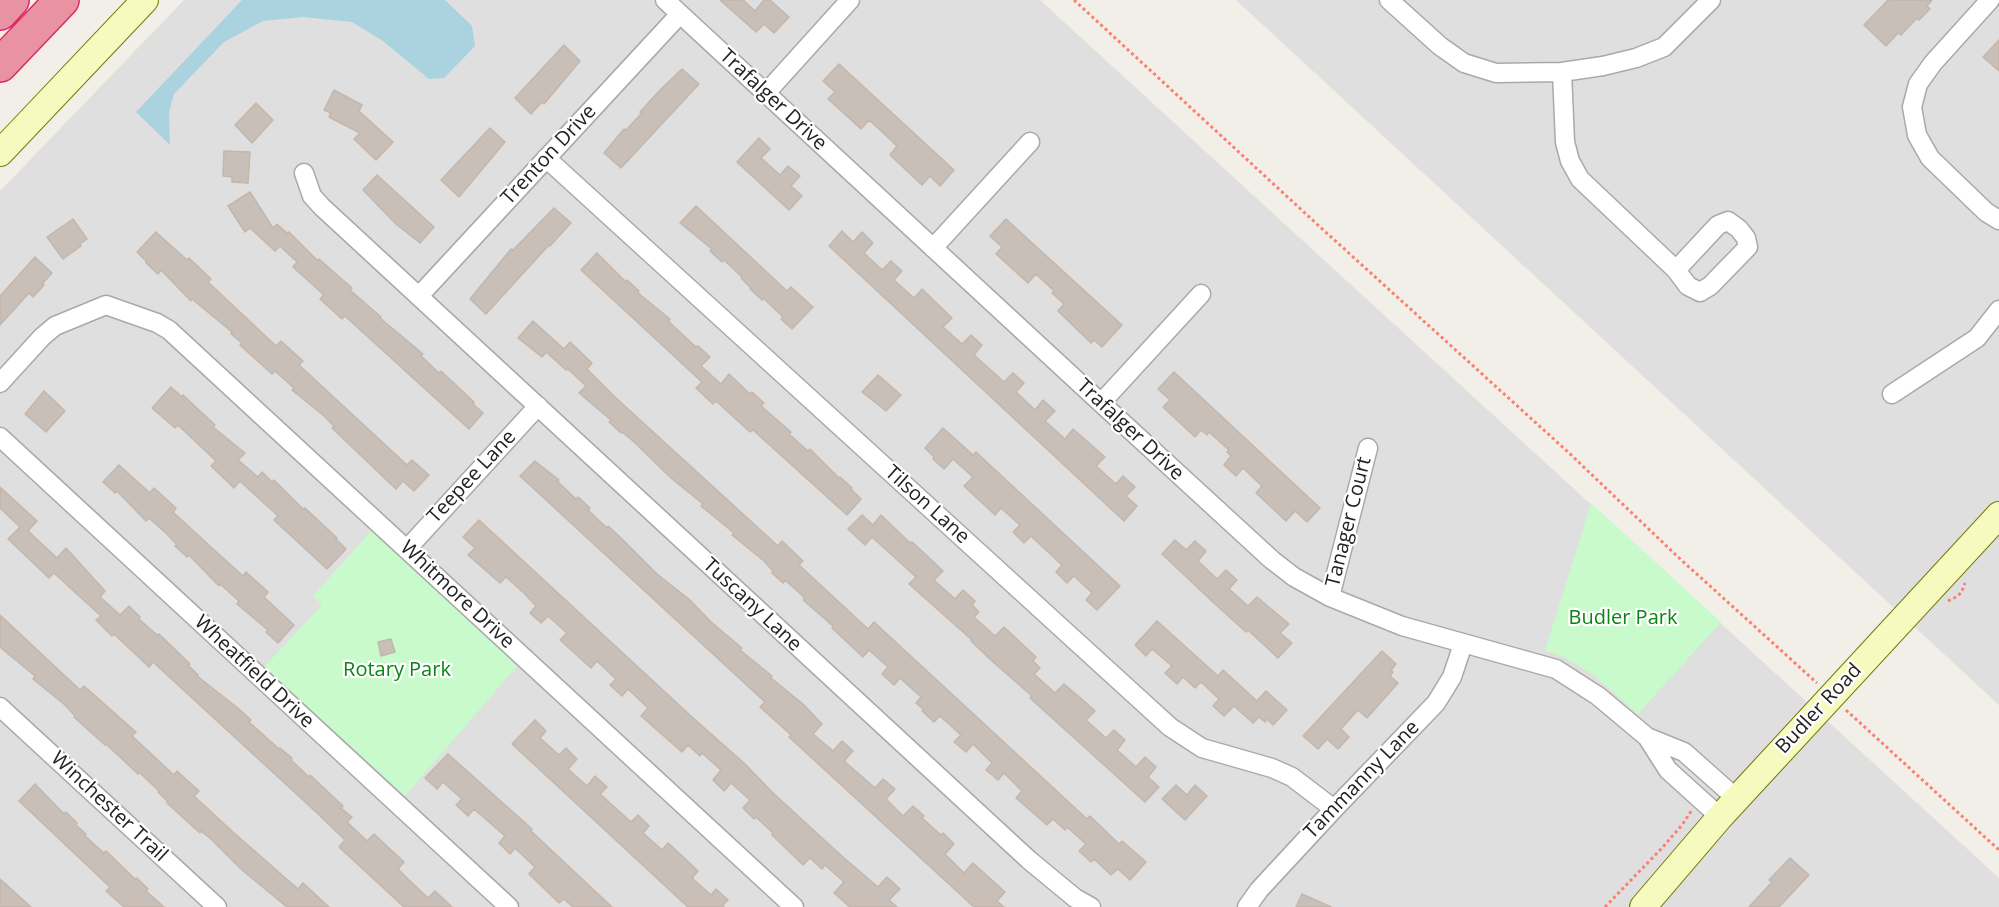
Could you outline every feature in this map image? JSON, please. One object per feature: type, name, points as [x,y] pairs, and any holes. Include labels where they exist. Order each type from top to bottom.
[{"type":"highway","points":[[0,13],[12,0]]},
{"type":"highway","points":[[0,65],[62,0]]},
{"type":"street","points":[[0,153],[145,0]]},
{"type":"street","name":"Trafalger Drive","points":[[664,0],[1272,560],[1294,577],[1330,597],[1402,626],[1556,669],[1598,696],[1647,737],[1668,770],[1720,817]]},
{"type":"street","points":[[766,93],[850,0]]},
{"type":"street","points":[[1389,0],[1440,46],[1464,63],[1496,73],[1562,72],[1636,58],[1664,47],[1711,0]]},
{"type":"street","points":[[1990,0],[1933,63],[1918,84],[1912,107],[1917,135],[1930,158],[1986,212],[1999,220]]},
{"type":"street","name":"Trenton Drive","points":[[419,296],[680,14]]},
{"type":"street","points":[[1562,72],[1565,142],[1570,160],[1580,179],[1676,270]]},
{"type":"street","points":[[933,248],[1030,142]]},
{"type":"street","name":"Tilson Lane","points":[[546,158],[1170,728],[1202,748],[1272,768],[1292,777],[1334,809]]},
{"type":"street","name":"Tuscany Lane","points":[[304,173],[312,196],[322,207],[1029,860],[1075,898],[1091,907]]},
{"type":"street","points":[[1101,403],[1201,294]]},
{"type":"street","name":"Whitmore Drive","points":[[0,383],[42,337],[56,326],[106,305],[145,318],[169,330],[794,907]]},
{"type":"street","points":[[1892,394],[1977,338],[1999,310]]},
{"type":"street","name":"Teepee Lane","points":[[407,549],[538,406]]},
{"type":"street","name":"Wheatfield Drive","points":[[0,438],[509,907]]},
{"type":"street","name":"Tanager Court","points":[[1330,597],[1368,448]]},
{"type":"street","name":"Budler Road","points":[[1643,907],[1737,799],[1838,701],[1999,515]]},
{"type":"street","name":"Tammanny Lane","points":[[1247,907],[1259,890],[1334,809],[1436,703],[1452,677],[1463,644]]},
{"type":"street","name":"Winchester Trail","points":[[0,707],[217,907]]},
{"type":"street","name":"Trafalger Drive","points":[[1647,737],[1684,752],[1737,799]]},
{"type":"path","points":[[1074,0],[1999,850]]},
{"type":"path","points":[[1605,907],[1661,849],[1701,800]]},
{"type":"shaded area","points":[[184,0],[1040,0],[1999,878],[1999,907],[0,907],[0,191]]},
{"type":"shaded area","points":[[1236,0],[1999,0],[1999,705]]},
{"type":"green space","name":"Budler Park","points":[[1591,503],[1721,622],[1638,714],[1591,673],[1564,657],[1545,651]]},
{"type":"green space","name":"Rotary Park","points":[[372,530],[518,665],[405,796],[264,667],[322,605],[313,596]]},
{"type":"water","points":[[242,0],[445,0],[472,26],[475,46],[444,78],[429,79],[383,41],[352,22],[303,17],[263,21],[224,42],[174,94],[169,113],[170,145],[136,112]]},
{"type":"building","points":[[720,0],[743,0],[755,11],[764,0],[770,0],[789,17],[774,33],[764,24],[756,32]]},
{"type":"building","points":[[1888,0],[1932,0],[1927,6],[1930,9],[1919,20],[1917,18],[1901,35],[1898,33],[1886,46],[1864,25]]},
{"type":"building","points":[[1999,40],[1999,71],[1983,57]]},
{"type":"building","points":[[564,45],[580,61],[544,104],[542,102],[531,114],[515,98]]},
{"type":"building","points":[[839,64],[954,170],[940,186],[930,176],[922,185],[890,155],[897,146],[879,129],[869,120],[861,129],[828,99],[835,92],[823,81]]},
{"type":"building","points":[[682,69],[699,84],[621,168],[604,153],[624,129],[626,130],[642,113],[640,112],[660,90]]},
{"type":"building","points":[[334,90],[362,105],[359,111],[393,142],[376,160],[354,139],[360,133],[329,117],[331,113],[324,110]]},
{"type":"building","points":[[256,103],[273,120],[252,143],[235,125]]},
{"type":"building","points":[[490,128],[505,142],[459,197],[441,180]]},
{"type":"building","points":[[759,138],[770,149],[761,158],[780,175],[788,166],[800,176],[791,186],[802,196],[789,210],[737,162]]},
{"type":"building","points":[[224,151],[250,152],[248,183],[232,182],[232,177],[223,176]]},
{"type":"building","points":[[377,175],[434,227],[420,243],[396,224],[363,190]]},
{"type":"building","points":[[250,192],[273,228],[277,224],[287,233],[289,232],[318,261],[319,259],[352,288],[350,290],[380,318],[423,354],[421,356],[439,373],[441,371],[474,402],[473,404],[483,413],[469,429],[345,316],[342,319],[320,299],[324,295],[293,267],[297,262],[280,246],[275,251],[250,228],[245,232],[228,206]]},
{"type":"building","points":[[696,206],[787,291],[791,287],[813,307],[792,329],[781,319],[783,317],[750,289],[742,277],[724,260],[722,262],[710,251],[712,249],[680,223]]},
{"type":"building","points":[[554,208],[571,223],[486,314],[470,299],[511,249],[513,250]]},
{"type":"building","points":[[73,219],[87,239],[63,259],[47,237]]},
{"type":"building","points":[[1006,219],[1122,325],[1102,347],[1094,340],[1091,343],[1058,311],[1064,304],[1036,274],[1028,283],[996,254],[1002,247],[990,236]]},
{"type":"building","points":[[842,231],[853,242],[862,232],[873,243],[864,253],[882,270],[891,261],[902,271],[894,280],[914,298],[922,289],[952,318],[943,327],[962,344],[971,335],[982,345],[974,355],[1004,382],[1013,373],[1024,383],[1016,392],[1035,410],[1043,400],[1055,411],[1045,421],[1065,439],[1073,429],[1105,457],[1096,466],[1116,484],[1123,476],[1135,487],[1126,496],[1137,506],[1124,521],[829,246]]},
{"type":"building","points":[[156,232],[187,260],[189,258],[211,279],[208,282],[276,346],[281,341],[303,361],[299,365],[407,465],[412,460],[429,475],[414,491],[403,481],[396,489],[332,428],[334,426],[324,416],[292,390],[294,388],[275,371],[272,374],[240,345],[242,343],[231,334],[232,332],[192,299],[191,301],[161,270],[158,274],[146,263],[137,252]]},
{"type":"building","points":[[597,253],[626,282],[627,280],[639,291],[638,293],[670,319],[668,321],[696,347],[698,346],[710,357],[701,366],[721,384],[729,374],[750,394],[752,392],[764,403],[761,406],[791,432],[789,434],[808,451],[810,449],[852,488],[861,499],[847,515],[753,430],[750,432],[716,401],[713,404],[696,388],[702,382],[581,270]]},
{"type":"building","points":[[35,257],[52,273],[33,297],[29,293],[0,325],[0,296]]},
{"type":"building","points":[[533,321],[564,349],[570,342],[592,363],[587,369],[616,398],[778,546],[782,541],[803,561],[799,565],[868,629],[874,622],[1087,819],[1090,816],[1119,844],[1122,841],[1146,862],[1130,880],[1118,869],[1111,875],[1094,859],[1091,862],[1079,851],[1086,844],[1067,827],[1065,830],[1053,819],[1047,825],[1016,798],[1022,791],[1004,773],[998,780],[986,770],[992,763],[973,744],[966,752],[954,742],[961,735],[940,716],[934,722],[922,711],[924,710],[916,703],[921,697],[900,678],[894,685],[882,674],[888,667],[869,650],[863,657],[832,628],[833,626],[803,600],[805,598],[785,580],[783,583],[764,561],[701,506],[703,504],[609,422],[611,420],[579,393],[586,386],[568,369],[566,370],[546,352],[542,357],[518,338]]},
{"type":"building","points":[[1174,372],[1320,508],[1307,522],[1295,511],[1286,521],[1256,493],[1262,486],[1243,468],[1236,476],[1224,465],[1231,456],[1227,452],[1229,450],[1209,432],[1207,435],[1201,430],[1195,437],[1163,407],[1170,400],[1158,389]]},
{"type":"building","points":[[878,375],[901,395],[886,411],[862,392]]},
{"type":"building","points":[[171,387],[182,397],[183,395],[215,425],[213,427],[245,453],[238,460],[258,477],[262,472],[272,482],[274,480],[337,538],[346,549],[327,569],[274,520],[278,516],[240,481],[234,488],[211,466],[216,461],[178,425],[175,428],[152,408]]},
{"type":"building","points":[[44,391],[65,411],[46,432],[25,414]]},
{"type":"building","points":[[943,428],[973,455],[976,452],[1120,586],[1097,610],[1086,600],[1092,593],[1074,576],[1067,583],[1056,572],[1062,565],[1031,536],[1024,543],[1013,532],[1020,525],[1001,508],[995,515],[964,486],[973,477],[953,459],[944,469],[933,459],[934,457],[925,448]]},
{"type":"building","points":[[535,461],[559,480],[557,481],[576,499],[578,497],[590,508],[588,510],[620,537],[657,574],[690,600],[711,622],[742,648],[740,650],[803,704],[822,724],[813,734],[833,751],[842,741],[853,751],[844,761],[875,788],[883,779],[895,789],[886,799],[903,816],[913,806],[924,816],[922,818],[941,835],[943,833],[954,844],[945,854],[964,873],[973,863],[1005,892],[997,901],[1004,907],[974,907],[789,737],[791,735],[760,707],[765,702],[520,476]]},
{"type":"building","points":[[119,465],[150,493],[154,488],[176,508],[173,512],[212,548],[243,576],[246,572],[268,592],[264,597],[294,625],[278,643],[266,632],[268,630],[237,604],[239,601],[220,584],[219,586],[189,555],[187,557],[175,546],[177,545],[167,534],[149,518],[146,521],[117,491],[115,493],[103,482]]},
{"type":"building","points":[[0,487],[37,521],[28,531],[57,558],[66,548],[105,591],[100,597],[120,615],[129,606],[140,617],[139,619],[157,635],[159,634],[190,664],[188,665],[197,676],[239,709],[251,720],[249,722],[292,758],[291,760],[309,777],[310,775],[343,806],[341,808],[352,817],[347,822],[367,841],[374,834],[404,862],[398,869],[428,898],[435,891],[452,907],[404,907],[339,847],[345,840],[316,812],[153,662],[149,667],[114,634],[112,636],[96,620],[101,616],[54,573],[49,578],[8,539],[20,527],[0,508]]},
{"type":"building","points":[[862,515],[873,525],[881,515],[924,553],[943,571],[934,580],[955,599],[963,590],[975,601],[972,605],[979,612],[974,617],[995,636],[1004,627],[1036,657],[1033,661],[1040,668],[1034,674],[1055,693],[1064,684],[1095,711],[1086,720],[1106,738],[1114,730],[1125,740],[1117,750],[1136,767],[1145,757],[1156,767],[1148,777],[1159,787],[1145,802],[909,584],[916,577],[872,537],[865,545],[848,529]]},
{"type":"building","points":[[479,520],[844,858],[878,887],[887,877],[900,889],[889,900],[897,907],[850,907],[834,893],[844,882],[825,865],[822,869],[810,858],[803,865],[772,835],[773,833],[743,808],[750,800],[731,783],[724,791],[713,780],[721,770],[702,753],[700,756],[688,745],[682,752],[641,716],[648,708],[628,689],[622,696],[610,685],[616,679],[597,661],[591,668],[560,640],[567,633],[548,616],[541,623],[530,613],[536,606],[525,594],[506,577],[500,583],[468,555],[475,548],[463,537]]},
{"type":"building","points":[[1175,540],[1186,550],[1195,541],[1206,551],[1198,561],[1217,579],[1226,570],[1237,580],[1229,589],[1248,606],[1257,597],[1289,624],[1280,633],[1292,643],[1278,658],[1248,630],[1246,632],[1162,554]]},
{"type":"building","points":[[0,615],[80,690],[84,686],[136,732],[132,736],[174,775],[177,771],[199,791],[194,796],[234,833],[298,889],[303,883],[329,907],[287,907],[242,870],[212,840],[201,831],[200,833],[167,803],[159,791],[140,773],[138,774],[85,727],[65,705],[33,679],[35,676],[0,647]]},
{"type":"building","points":[[1157,621],[1218,676],[1223,670],[1257,701],[1266,691],[1287,710],[1273,725],[1267,719],[1265,722],[1259,717],[1253,723],[1234,706],[1224,716],[1213,706],[1219,699],[1201,682],[1195,688],[1183,677],[1177,684],[1165,673],[1172,666],[1152,649],[1146,656],[1135,645]]},
{"type":"building","points":[[391,639],[395,652],[381,656],[378,642]]},
{"type":"building","points":[[1382,651],[1396,664],[1390,676],[1398,683],[1367,718],[1358,710],[1341,729],[1349,737],[1338,749],[1327,739],[1318,749],[1303,736]]},
{"type":"building","points":[[535,720],[546,731],[540,738],[559,755],[566,748],[577,759],[568,769],[587,786],[595,776],[607,787],[600,794],[631,822],[638,815],[649,826],[643,833],[662,850],[668,843],[698,871],[692,878],[711,895],[716,889],[728,900],[722,906],[724,907],[688,907],[512,744]]},
{"type":"building","points":[[448,754],[532,829],[531,831],[612,907],[573,907],[564,899],[559,903],[529,874],[535,867],[515,848],[510,854],[499,843],[505,836],[474,809],[468,816],[456,805],[462,799],[443,782],[437,789],[425,778]]},
{"type":"building","points":[[35,784],[64,814],[66,812],[77,823],[76,825],[86,834],[85,836],[104,853],[106,851],[135,879],[137,878],[148,889],[146,891],[164,907],[124,907],[106,891],[110,887],[19,801]]},
{"type":"building","points":[[1176,785],[1187,795],[1195,785],[1207,796],[1185,820],[1162,799]]},
{"type":"building","points":[[1790,858],[1809,875],[1779,907],[1749,907],[1772,882],[1769,880]]},
{"type":"building","points":[[0,879],[31,907],[0,907]]},
{"type":"building","points":[[1302,894],[1331,907],[1296,907]]}]
